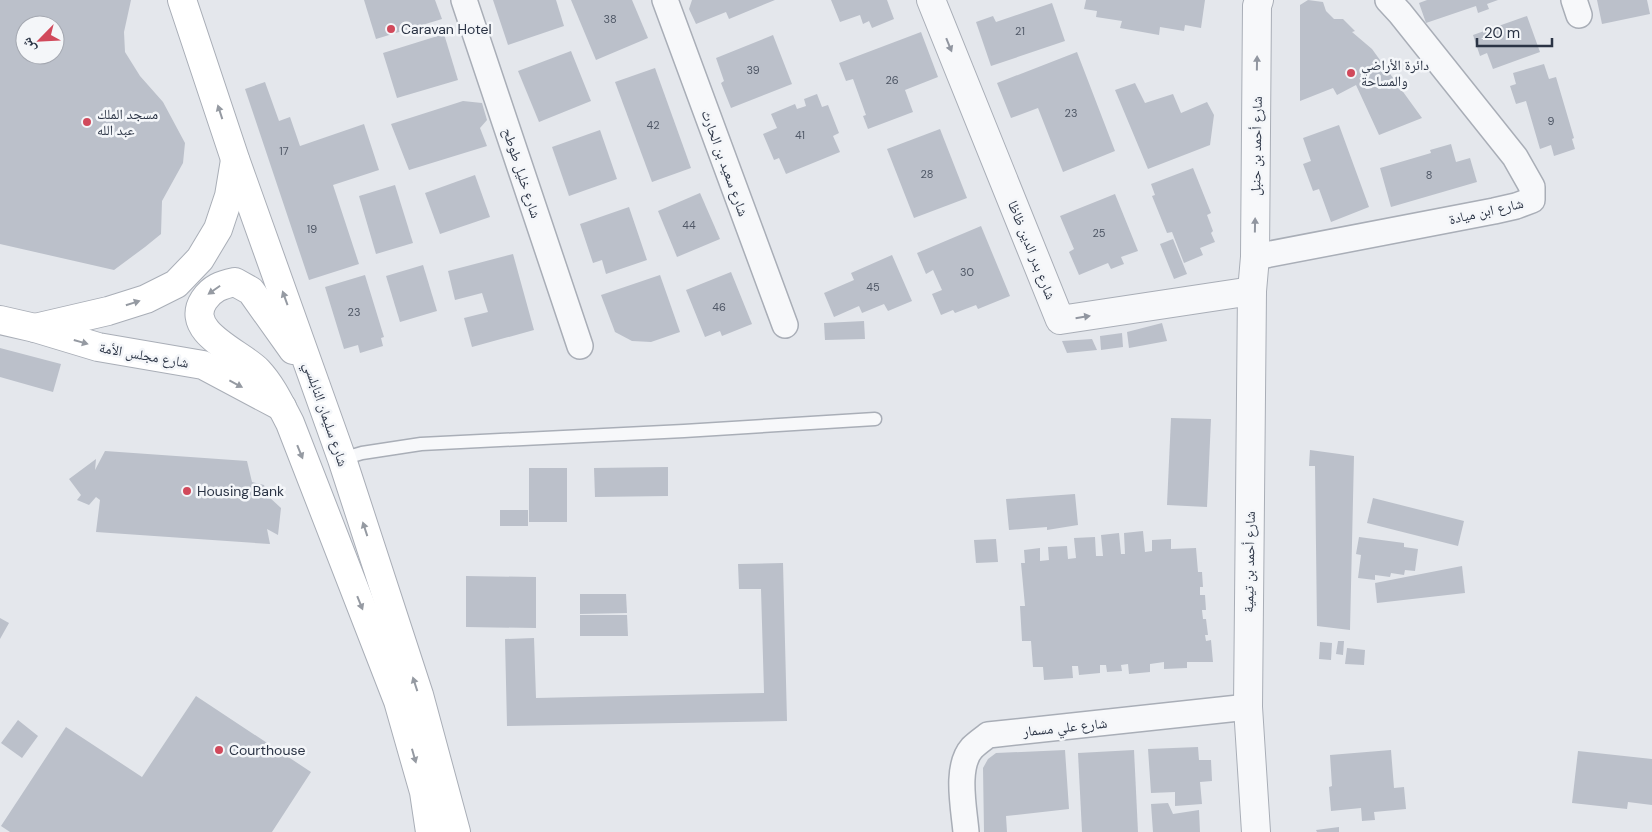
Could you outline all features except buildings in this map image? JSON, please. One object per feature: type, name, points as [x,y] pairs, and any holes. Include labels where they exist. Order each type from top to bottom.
[{"type":"main road","name":"شارع سليمان النابلسي","points":[[190,8],[235,159],[342,459],[419,695],[456,832]]},
{"type":"main road","points":[[35,328],[108,311],[146,299],[176,284],[200,258],[218,229],[230,196],[235,159]]},
{"type":"main road","points":[[315,384],[251,291],[235,282],[219,285],[208,294],[200,305],[199,317],[205,331],[256,369],[269,383],[290,423],[398,701],[424,792],[430,832]]},
{"type":"main road","name":"شارع مجلس الأمة","points":[[0,320],[35,328],[98,347],[203,366],[282,407]]},
{"type":"street","name":"شارع خليل طوطح","points":[[464,0],[580,346]]},
{"type":"street","name":"شارع سعيد بن الحارث","points":[[665,0],[784,325]]},
{"type":"street","name":"شارع بدر الدين ظاظا","points":[[931,0],[1060,320],[1252,292]]},
{"type":"street","name":"شارع أحمد بن حنبل","points":[[1252,292],[1255,257],[1259,0]]},
{"type":"street","name":"شارع ابن ميادة","points":[[1255,257],[1494,211],[1532,200],[1532,187],[1515,157],[1388,0]]},
{"type":"street","name":"شارع أحمد بن تيمية","points":[[1252,292],[1248,707],[1256,832]]},
{"type":"street","name":"شارع علي مسمار","points":[[966,832],[962,773],[965,760],[972,748],[988,735],[1248,707]]},
{"type":"lane","points":[[342,459],[362,453],[421,444],[875,419]]},
{"type":"place","name":"Caravan Hotel","points":[[391,29]]},
{"type":"place","name":"دائرة الأراضي والمساحة","points":[[1351,73]]},
{"type":"place","name":"مسجد الملك عبد الله","points":[[87,122]]},
{"type":"place","name":"Housing Bank","points":[[187,491]]},
{"type":"place","name":"Courthouse","points":[[219,750]]}]
